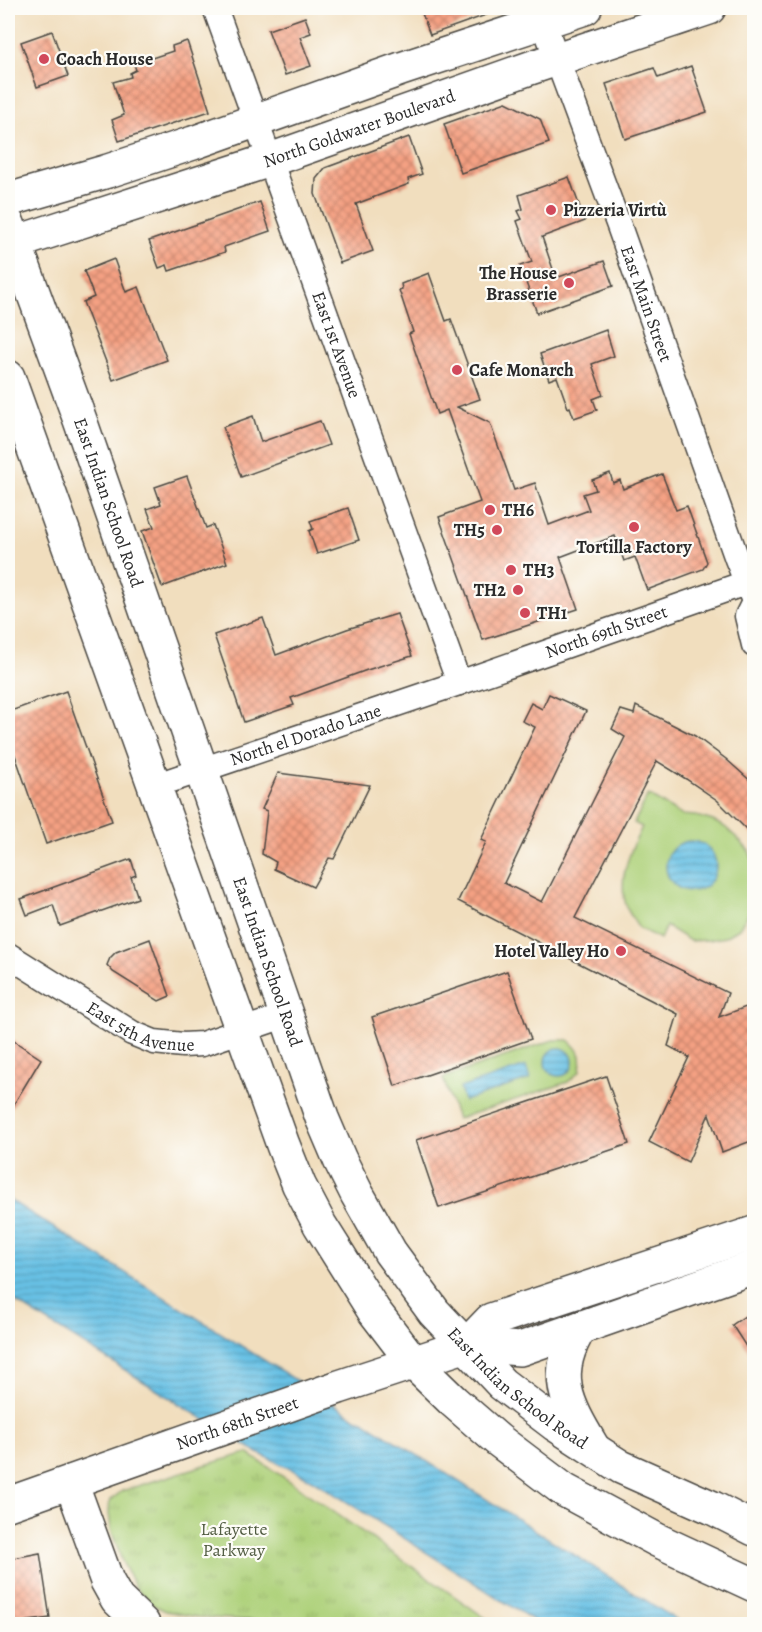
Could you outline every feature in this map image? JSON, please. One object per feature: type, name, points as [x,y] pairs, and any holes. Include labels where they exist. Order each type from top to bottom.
[{"type":"main road","points":[[8,200],[135,162],[256,122],[401,69],[541,14],[585,8]]},
{"type":"main road","name":"North Goldwater Boulevard","points":[[10,237],[270,160],[709,8]]},
{"type":"main road","name":"East Indian School Road","points":[[10,237],[84,430],[329,1135],[357,1194],[390,1252],[434,1312],[502,1384],[556,1425],[621,1467],[754,1529]]},
{"type":"main road","points":[[8,377],[299,1185],[320,1225],[374,1311],[413,1362],[498,1440],[564,1490],[657,1540],[754,1585]]},
{"type":"main road","name":"North 68th Street","points":[[467,1345],[491,1320],[754,1233]]},
{"type":"main road","name":"North 68th Street","points":[[8,1504],[413,1362],[467,1345],[520,1349],[754,1267]]},
{"type":"main road","points":[[580,1328],[566,1357],[564,1374],[566,1392],[571,1409],[594,1450]]},
{"type":"main road","points":[[71,1482],[107,1581],[117,1599],[143,1624]]},
{"type":"street","name":"East 1st Avenue","points":[[215,8],[459,683]]},
{"type":"street","name":"East Main Street","points":[[541,14],[737,559],[753,591]]},
{"type":"street","points":[[753,591],[747,616],[754,645]]},
{"type":"street","name":"North 69th Street","points":[[459,683],[753,591]]},
{"type":"street","name":"North el Dorado Lane","points":[[154,786],[459,683]]},
{"type":"street","name":"East 5th Avenue","points":[[8,955],[132,1033],[154,1042],[202,1044],[286,1015]]},
{"type":"green space","points":[[648,795],[681,815],[696,816],[725,827],[749,851],[754,863],[754,901],[739,928],[725,937],[690,941],[666,926],[660,939],[639,928],[629,912],[623,891],[625,869],[642,827],[634,823]]},
{"type":"green space","points":[[553,1040],[568,1040],[579,1054],[580,1071],[568,1082],[457,1119],[443,1078]]},
{"type":"green space","name":"Lafayette Parkway","points":[[247,1453],[494,1624],[312,1624],[197,1617],[166,1611],[153,1605],[135,1587],[122,1561],[111,1529],[109,1505],[111,1500],[122,1491]]},
{"type":"water","points":[[691,841],[709,848],[716,866],[709,884],[691,891],[673,884],[666,866],[673,848]]},
{"type":"water","points":[[559,1048],[569,1052],[573,1062],[569,1072],[559,1076],[549,1072],[545,1062],[549,1052]]},
{"type":"water","points":[[526,1066],[530,1079],[464,1101],[460,1088]]},
{"type":"water","points":[[8,1199],[683,1624],[539,1624],[311,1479],[258,1453],[8,1297]]},
{"type":"building","points":[[420,8],[500,8],[500,10],[430,35]]},
{"type":"building","points":[[305,17],[311,33],[300,37],[311,66],[285,75],[268,30]]},
{"type":"building","name":"Coach House","points":[[52,31],[68,76],[37,87],[21,42]]},
{"type":"building","points":[[187,41],[210,111],[119,141],[112,120],[124,115],[113,82],[131,77],[130,73],[136,70],[134,64],[173,51],[172,46]]},
{"type":"building","points":[[691,66],[707,112],[625,139],[606,84],[654,68],[658,78]]},
{"type":"building","points":[[506,102],[540,119],[549,143],[461,173],[444,124]]},
{"type":"building","points":[[409,137],[422,174],[408,179],[409,184],[356,204],[373,251],[340,263],[315,194],[316,179],[325,168]]},
{"type":"building","points":[[569,177],[585,221],[542,237],[556,278],[604,261],[613,286],[537,313],[520,266],[532,262],[517,221],[522,219],[518,211],[523,209],[519,195]]},
{"type":"building","points":[[260,202],[270,231],[224,247],[225,252],[169,271],[167,265],[159,268],[149,241]]},
{"type":"building","points":[[114,259],[126,292],[139,287],[167,360],[113,380],[83,302],[94,297],[84,271]]},
{"type":"building","points":[[429,273],[446,321],[451,319],[480,399],[457,407],[490,423],[514,490],[535,483],[549,525],[589,510],[583,494],[596,490],[592,480],[610,473],[613,483],[620,480],[623,489],[662,474],[676,510],[687,506],[707,562],[703,569],[647,590],[635,557],[624,561],[615,536],[560,557],[578,609],[483,640],[439,517],[480,502],[447,410],[437,414],[409,334],[413,332],[399,290],[402,289],[401,284]]},
{"type":"building","points":[[606,330],[614,356],[592,364],[603,395],[593,399],[597,410],[574,418],[557,377],[549,380],[540,354]]},
{"type":"building","points":[[253,416],[261,442],[320,421],[329,445],[241,477],[223,427]]},
{"type":"building","points":[[187,476],[206,528],[213,525],[227,563],[162,587],[142,531],[154,527],[147,509],[161,504],[155,487]]},
{"type":"building","points":[[348,508],[359,540],[317,554],[309,531],[313,529],[310,521]]},
{"type":"building","points":[[397,614],[412,656],[291,698],[294,705],[244,722],[214,635],[263,618],[276,655],[347,629]]},
{"type":"building","points":[[66,691],[112,821],[46,844],[8,735],[8,712]]},
{"type":"building","points":[[549,694],[586,711],[504,883],[542,902],[625,737],[612,729],[621,710],[634,714],[636,706],[695,736],[754,784],[754,837],[717,800],[657,761],[575,918],[728,993],[719,1017],[754,1004],[754,1140],[722,1152],[709,1114],[688,1162],[649,1142],[689,1057],[668,1046],[678,1014],[458,901],[486,842],[481,840],[535,727],[522,721],[531,703],[542,709]]},
{"type":"building","points":[[278,773],[370,785],[334,859],[329,858],[313,887],[274,869],[276,862],[262,854],[267,811],[262,809]]},
{"type":"building","points":[[131,859],[136,875],[131,877],[138,898],[60,926],[53,905],[27,915],[21,899]]},
{"type":"building","points":[[150,939],[170,996],[159,1001],[113,972],[107,965],[116,952]]},
{"type":"building","points":[[507,971],[531,1039],[395,1086],[372,1017]]},
{"type":"building","points":[[8,1037],[41,1059],[8,1114]]},
{"type":"building","points":[[606,1076],[629,1144],[439,1208],[416,1140]]},
{"type":"building","points":[[754,1310],[754,1359],[732,1325]]},
{"type":"building","points":[[40,1553],[50,1618],[8,1624],[8,1559]]},
{"type":"place","name":"Coach House","points":[[44,59]]},
{"type":"place","name":"Pizzeria Virtù","points":[[551,210]]},
{"type":"place","name":"The House Brasserie","points":[[569,283]]},
{"type":"place","name":"Cafe Monarch","points":[[457,370]]},
{"type":"place","name":"TH6","points":[[490,510]]},
{"type":"place","name":"Tortilla Factory","points":[[634,527]]},
{"type":"place","name":"TH5","points":[[497,530]]},
{"type":"place","name":"TH3","points":[[511,570]]},
{"type":"place","name":"TH2","points":[[518,590]]},
{"type":"place","name":"TH1","points":[[525,613]]},
{"type":"place","name":"Hotel Valley Ho","points":[[621,951]]}]
